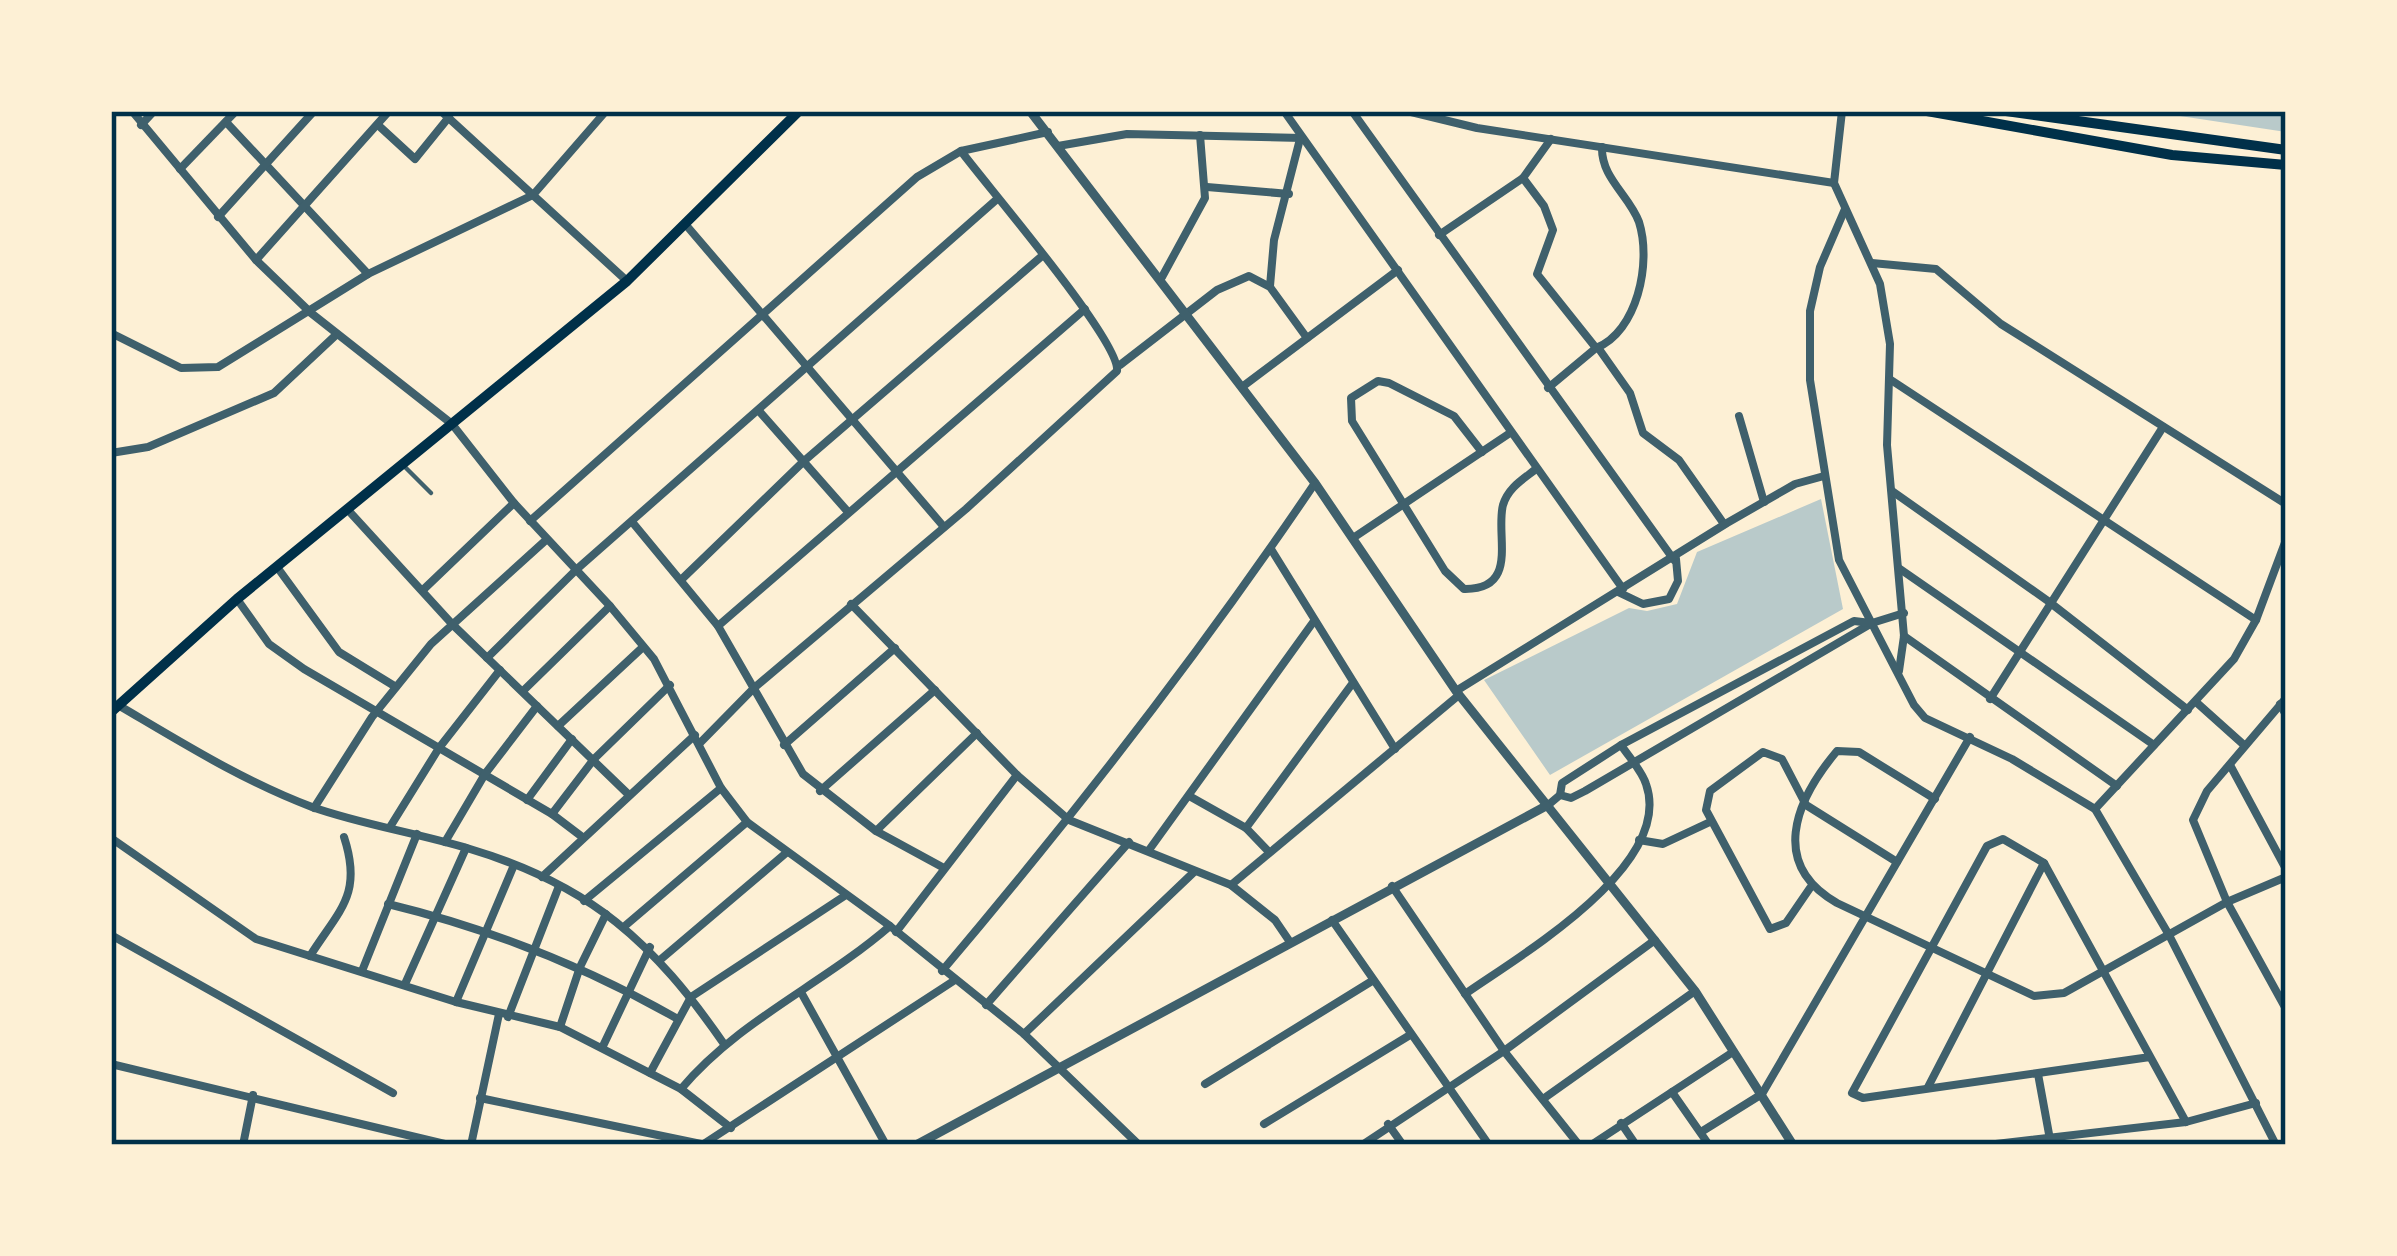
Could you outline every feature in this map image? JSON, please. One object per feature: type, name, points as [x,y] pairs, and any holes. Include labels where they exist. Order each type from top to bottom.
[{"type":"main road","points":[[115,709],[237,599],[627,281],[799,111]]},
{"type":"main road","points":[[1927,111],[2152,152],[2286,165]]},
{"type":"main road","points":[[2006,111],[2286,150]]},
{"type":"street","points":[[133,111],[256,260],[310,314],[452,424],[546,540],[610,606],[670,685],[721,788],[747,822],[893,929],[1024,1034],[1138,1145]]},
{"type":"street","points":[[141,125],[154,111]]},
{"type":"street","points":[[180,169],[236,111]]},
{"type":"street","points":[[218,217],[314,111]]},
{"type":"street","points":[[256,260],[389,111]]},
{"type":"street","points":[[111,333],[182,368],[211,370],[310,314],[368,274],[533,195],[606,111]]},
{"type":"street","points":[[1030,111],[1162,277],[1315,483],[1458,693],[1695,991],[1793,1145]]},
{"type":"street","points":[[1285,111],[1620,591],[1643,604],[1669,599],[1678,581],[1675,559],[1352,111]]},
{"type":"street","points":[[1407,111],[1551,139],[1834,183]]},
{"type":"street","points":[[1842,111],[1834,183],[1872,263],[1886,310],[1891,380],[1886,421],[1904,613],[1898,672]]},
{"type":"street","points":[[378,125],[415,159],[445,114],[627,281]]},
{"type":"street","points":[[226,122],[306,201],[368,274]]},
{"type":"street","points":[[530,521],[878,208],[962,151],[1048,132]]},
{"type":"street","points":[[1058,146],[1127,134],[1301,138]]},
{"type":"street","points":[[1162,277],[1189,235],[1207,187],[1200,134]]},
{"type":"street","points":[[1270,287],[1274,240],[1301,138]]},
{"type":"street","points":[[1439,235],[1523,178],[1551,139]]},
{"type":"street","points":[[1548,388],[1598,348],[1632,310],[1642,250],[1638,221],[1601,161],[1602,147]]},
{"type":"street","points":[[962,151],[1085,309],[1119,366]]},
{"type":"street","points":[[1523,178],[1552,225],[1537,274],[1630,393],[1643,434],[1679,460],[1724,524]]},
{"type":"street","points":[[1207,187],[1289,194]]},
{"type":"street","points":[[487,658],[578,569],[997,200]]},
{"type":"street","points":[[1844,209],[1820,267],[1810,311],[1810,380],[1839,560],[1925,718],[1970,737],[2096,809],[2169,934],[2276,1145]]},
{"type":"street","points":[[686,225],[944,527]]},
{"type":"street","points":[[682,578],[804,461],[1042,256]]},
{"type":"street","points":[[1872,263],[1936,269],[1990,316],[2286,504]]},
{"type":"street","points":[[1242,386],[1399,270]]},
{"type":"street","points":[[542,877],[628,794],[697,740],[944,527],[1119,366],[1186,313],[1240,278],[1258,279],[1270,287],[1306,338]]},
{"type":"street","points":[[718,626],[1085,309]]},
{"type":"street","points":[[111,454],[148,447],[274,393],[337,334]]},
{"type":"street","points":[[1891,380],[2256,620]]},
{"type":"street","points":[[1482,452],[1454,416],[1384,381],[1356,393],[1348,404],[1352,422],[1453,581],[1473,590],[1503,562],[1503,506],[1511,489],[1536,469]]},
{"type":"street","points":[[759,411],[848,512]]},
{"type":"street","points":[[1739,416],[1764,502]]},
{"type":"street","points":[[1990,699],[2048,601],[2163,427]]},
{"type":"street","points":[[1353,538],[1510,433]]},
{"type":"street","points":[[403,465],[431,493]]},
{"type":"street","points":[[1231,885],[1458,693],[1724,524],[1802,481],[1825,476]]},
{"type":"street","points":[[942,971],[1069,820],[1315,483]]},
{"type":"street","points":[[1892,491],[2048,601],[2188,710]]},
{"type":"street","points":[[424,589],[514,503]]},
{"type":"street","points":[[348,510],[453,625],[628,794]]},
{"type":"street","points":[[633,523],[718,626],[784,745],[820,791],[876,831],[944,868]]},
{"type":"street","points":[[314,808],[397,687],[453,625],[546,540]]},
{"type":"street","points":[[2096,809],[2234,659],[2282,567],[2286,540]]},
{"type":"street","points":[[1271,549],[1395,748]]},
{"type":"street","points":[[278,567],[339,652],[397,687]]},
{"type":"street","points":[[1900,569],[2154,745]]},
{"type":"street","points":[[237,599],[269,644],[581,836]]},
{"type":"street","points":[[850,604],[1017,775],[1069,820],[1231,885],[1275,920],[1289,942]]},
{"type":"street","points":[[523,691],[610,606]]},
{"type":"street","points":[[1560,795],[1571,798],[1872,623],[1904,613]]},
{"type":"street","points":[[1149,850],[1314,621]]},
{"type":"street","points":[[916,1145],[1546,806],[1560,795],[1562,783],[1621,745],[1854,621],[1872,623]]},
{"type":"street","points":[[1904,636],[2117,786]]},
{"type":"street","points":[[558,726],[643,647]]},
{"type":"street","points":[[784,745],[896,648]]},
{"type":"street","points":[[390,827],[439,748],[500,670]]},
{"type":"street","points":[[1246,828],[1352,684]]},
{"type":"street","points":[[551,814],[594,759],[670,685]]},
{"type":"street","points":[[820,791],[935,690]]},
{"type":"street","points":[[2283,701],[2286,715]]},
{"type":"street","points":[[2283,701],[2207,791],[2193,820],[2227,902],[2286,1010]]},
{"type":"street","points":[[2196,702],[2244,746]]},
{"type":"street","points":[[445,842],[485,774],[537,706]]},
{"type":"street","points":[[115,709],[237,775],[314,808],[466,848],[560,886],[626,925],[650,947],[724,1044]]},
{"type":"street","points":[[876,831],[977,733]]},
{"type":"street","points":[[1701,1132],[1762,1094],[1970,737]]},
{"type":"street","points":[[527,800],[572,739]]},
{"type":"street","points":[[1465,994],[1614,885],[1639,839],[1648,788],[1621,745]]},
{"type":"street","points":[[1935,799],[1847,748],[1833,754],[1794,836],[1794,860],[1810,888],[1985,975],[2051,998],[2286,875],[2230,765]]},
{"type":"street","points":[[1810,888],[1786,923],[1770,929],[1710,823],[1705,803],[1710,790],[1762,752],[1782,759],[1806,805],[1897,862]]},
{"type":"street","points":[[681,1089],[724,1044],[761,1015],[802,994],[893,929],[1017,775]]},
{"type":"street","points":[[584,901],[721,788]]},
{"type":"street","points":[[1191,797],[1246,828],[1269,852]]},
{"type":"street","points":[[626,925],[747,822]]},
{"type":"street","points":[[1639,839],[1663,844],[1710,823]]},
{"type":"street","points":[[362,971],[416,834]]},
{"type":"street","points":[[310,956],[346,906],[353,876],[344,836]]},
{"type":"street","points":[[2150,1057],[1863,1098],[1851,1091],[1992,841],[2003,839],[2044,863],[2186,1122]]},
{"type":"street","points":[[112,842],[256,939],[456,1002],[560,1028],[681,1089],[731,1128]]},
{"type":"street","points":[[986,1005],[1129,842]]},
{"type":"street","points":[[405,984],[466,848]]},
{"type":"street","points":[[661,960],[786,854]]},
{"type":"street","points":[[1927,1088],[2044,863]]},
{"type":"street","points":[[456,1002],[514,865]]},
{"type":"street","points":[[1024,1034],[1194,872]]},
{"type":"street","points":[[471,1145],[504,1016],[560,886]]},
{"type":"street","points":[[1392,886],[1504,1051],[1579,1145]]},
{"type":"street","points":[[650,1072],[691,997],[846,895]]},
{"type":"street","points":[[388,904],[484,928],[580,967],[676,1018]]},
{"type":"street","points":[[560,1028],[580,967],[606,914]]},
{"type":"street","points":[[1331,919],[1489,1145]]},
{"type":"street","points":[[111,935],[393,1094]]},
{"type":"street","points":[[1362,1145],[1504,1051],[1656,940]]},
{"type":"street","points":[[603,1046],[650,947]]},
{"type":"street","points":[[480,1098],[702,1145],[956,980]]},
{"type":"street","points":[[1204,1084],[1372,981]]},
{"type":"street","points":[[1543,1099],[1695,991]]},
{"type":"street","points":[[802,994],[886,1145]]},
{"type":"street","points":[[1264,1124],[1410,1035]]},
{"type":"street","points":[[1592,1145],[1733,1052]]},
{"type":"street","points":[[111,1064],[449,1145]]},
{"type":"street","points":[[2038,1074],[2051,1142]]},
{"type":"street","points":[[1672,1092],[1709,1145]]},
{"type":"street","points":[[243,1145],[254,1095]]},
{"type":"street","points":[[1987,1145],[2051,1142],[2186,1122],[2256,1103]]},
{"type":"street","points":[[1621,1123],[1636,1145]]},
{"type":"street","points":[[1388,1124],[1403,1145]]},
{"type":"shaded area","points":[[2147,111],[2286,111],[2286,132]]},
{"type":"shaded area","points":[[1821,499],[1843,609],[1550,775],[1484,680],[1629,608],[1647,611],[1677,604],[1697,552]]}]
